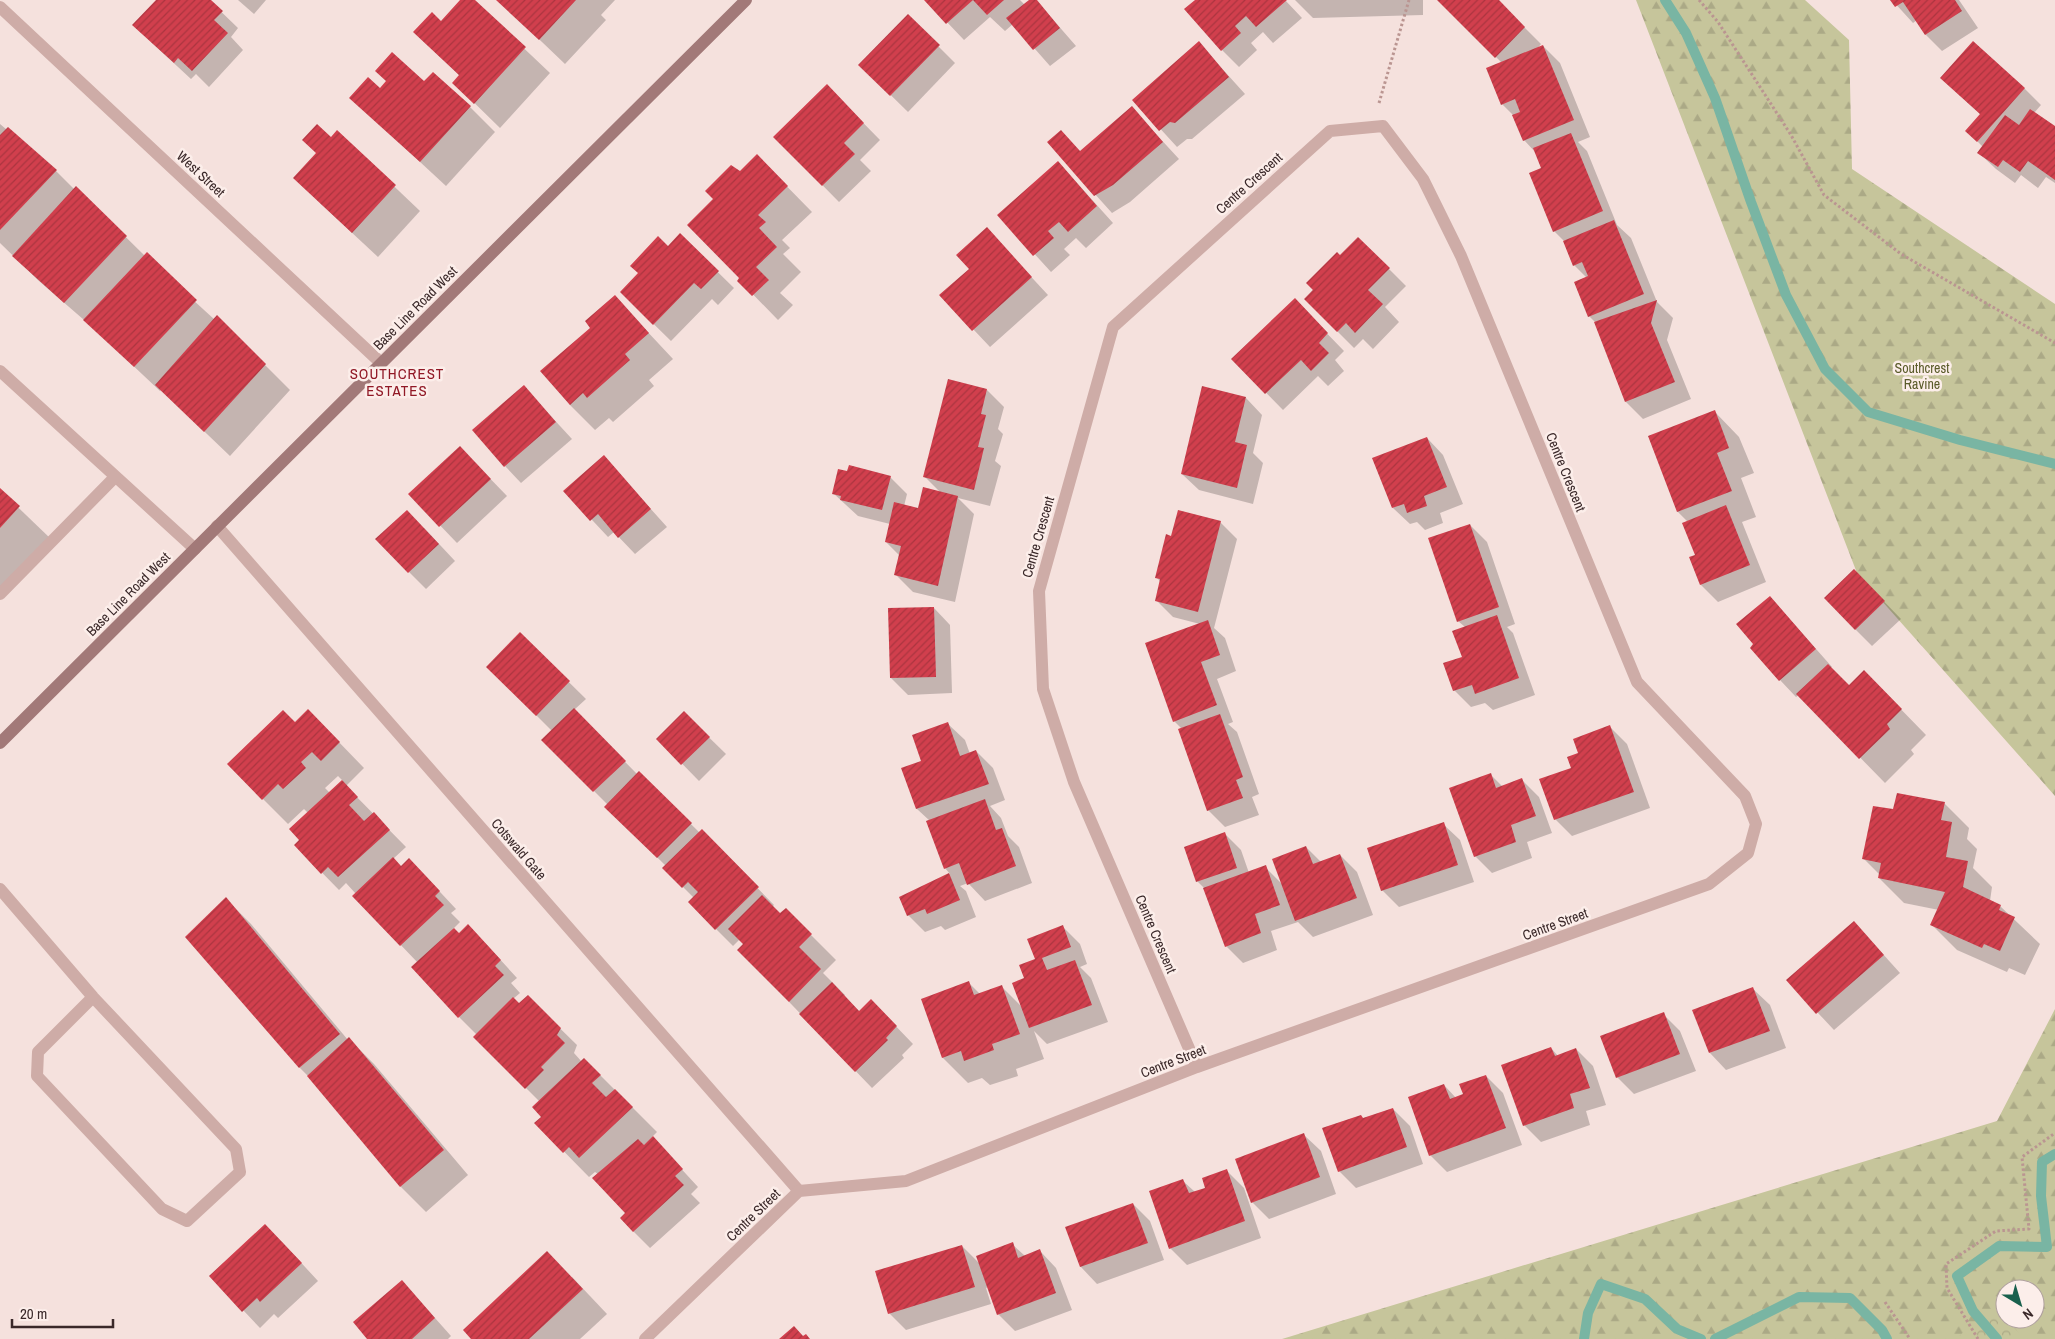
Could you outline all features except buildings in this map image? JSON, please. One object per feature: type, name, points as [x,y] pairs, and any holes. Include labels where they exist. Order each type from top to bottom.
[{"type":"street","points":[[0,3],[3,0]]},
{"type":"street","name":"Base Line Road West","points":[[0,743],[746,0]]},
{"type":"street","name":"West Street","points":[[0,7],[381,363]]},
{"type":"street","name":"Centre Crescent","points":[[1197,1067],[1074,782],[1043,689],[1039,591],[1113,327],[1330,131],[1383,126],[1423,179],[1461,256],[1637,682],[1745,796],[1756,824],[1748,853]]},
{"type":"street","points":[[0,371],[195,549]]},
{"type":"street","points":[[0,594],[115,477]]},
{"type":"street","name":"Cotswald Gate","points":[[217,526],[799,1191]]},
{"type":"street","name":"Centre Street","points":[[645,1339],[799,1191],[906,1181],[1197,1067],[1709,884],[1748,853]]},
{"type":"street","points":[[0,889],[93,997],[236,1149],[240,1172],[187,1221],[162,1210],[37,1076],[38,1052],[93,997]]},
{"type":"path","points":[[1372,127],[1409,0]]},
{"type":"path","points":[[1699,0],[1718,22],[1791,135],[1824,195],[1901,254],[2055,343]]},
{"type":"path","points":[[1978,1339],[1946,1288],[1946,1264],[1996,1230],[2029,1229],[2022,1157],[2055,1133]]},
{"type":"path","points":[[1884,1302],[1910,1339]]},
{"type":"green space","name":"Southcrest Ravine","points":[[1636,0],[1805,0],[1849,40],[1852,169],[2055,304],[2055,796],[1857,573]]},
{"type":"green space","points":[[2055,1009],[2055,1339],[1282,1339],[1997,1121]]},
{"type":"green space","points":[[1995,1308],[1995,1329],[2015,1329],[2024,1339],[1955,1339]]},
{"type":"waterway","points":[[1665,0],[1686,33],[1715,98],[1786,295],[1825,369],[1868,412],[1960,440],[2055,464]]},
{"type":"waterway","points":[[1997,1339],[1973,1311],[1957,1276],[1999,1246],[2047,1247],[2041,1196],[2042,1162],[2055,1154]]},
{"type":"waterway","points":[[1584,1339],[1588,1313],[1601,1284],[1645,1299],[1677,1329],[1701,1339]]},
{"type":"waterway","points":[[1715,1339],[1799,1297],[1850,1298],[1882,1330],[1887,1339]]},
{"type":"district","name":"SOUTHCREST ESTATES","points":[[397,382]]}]
